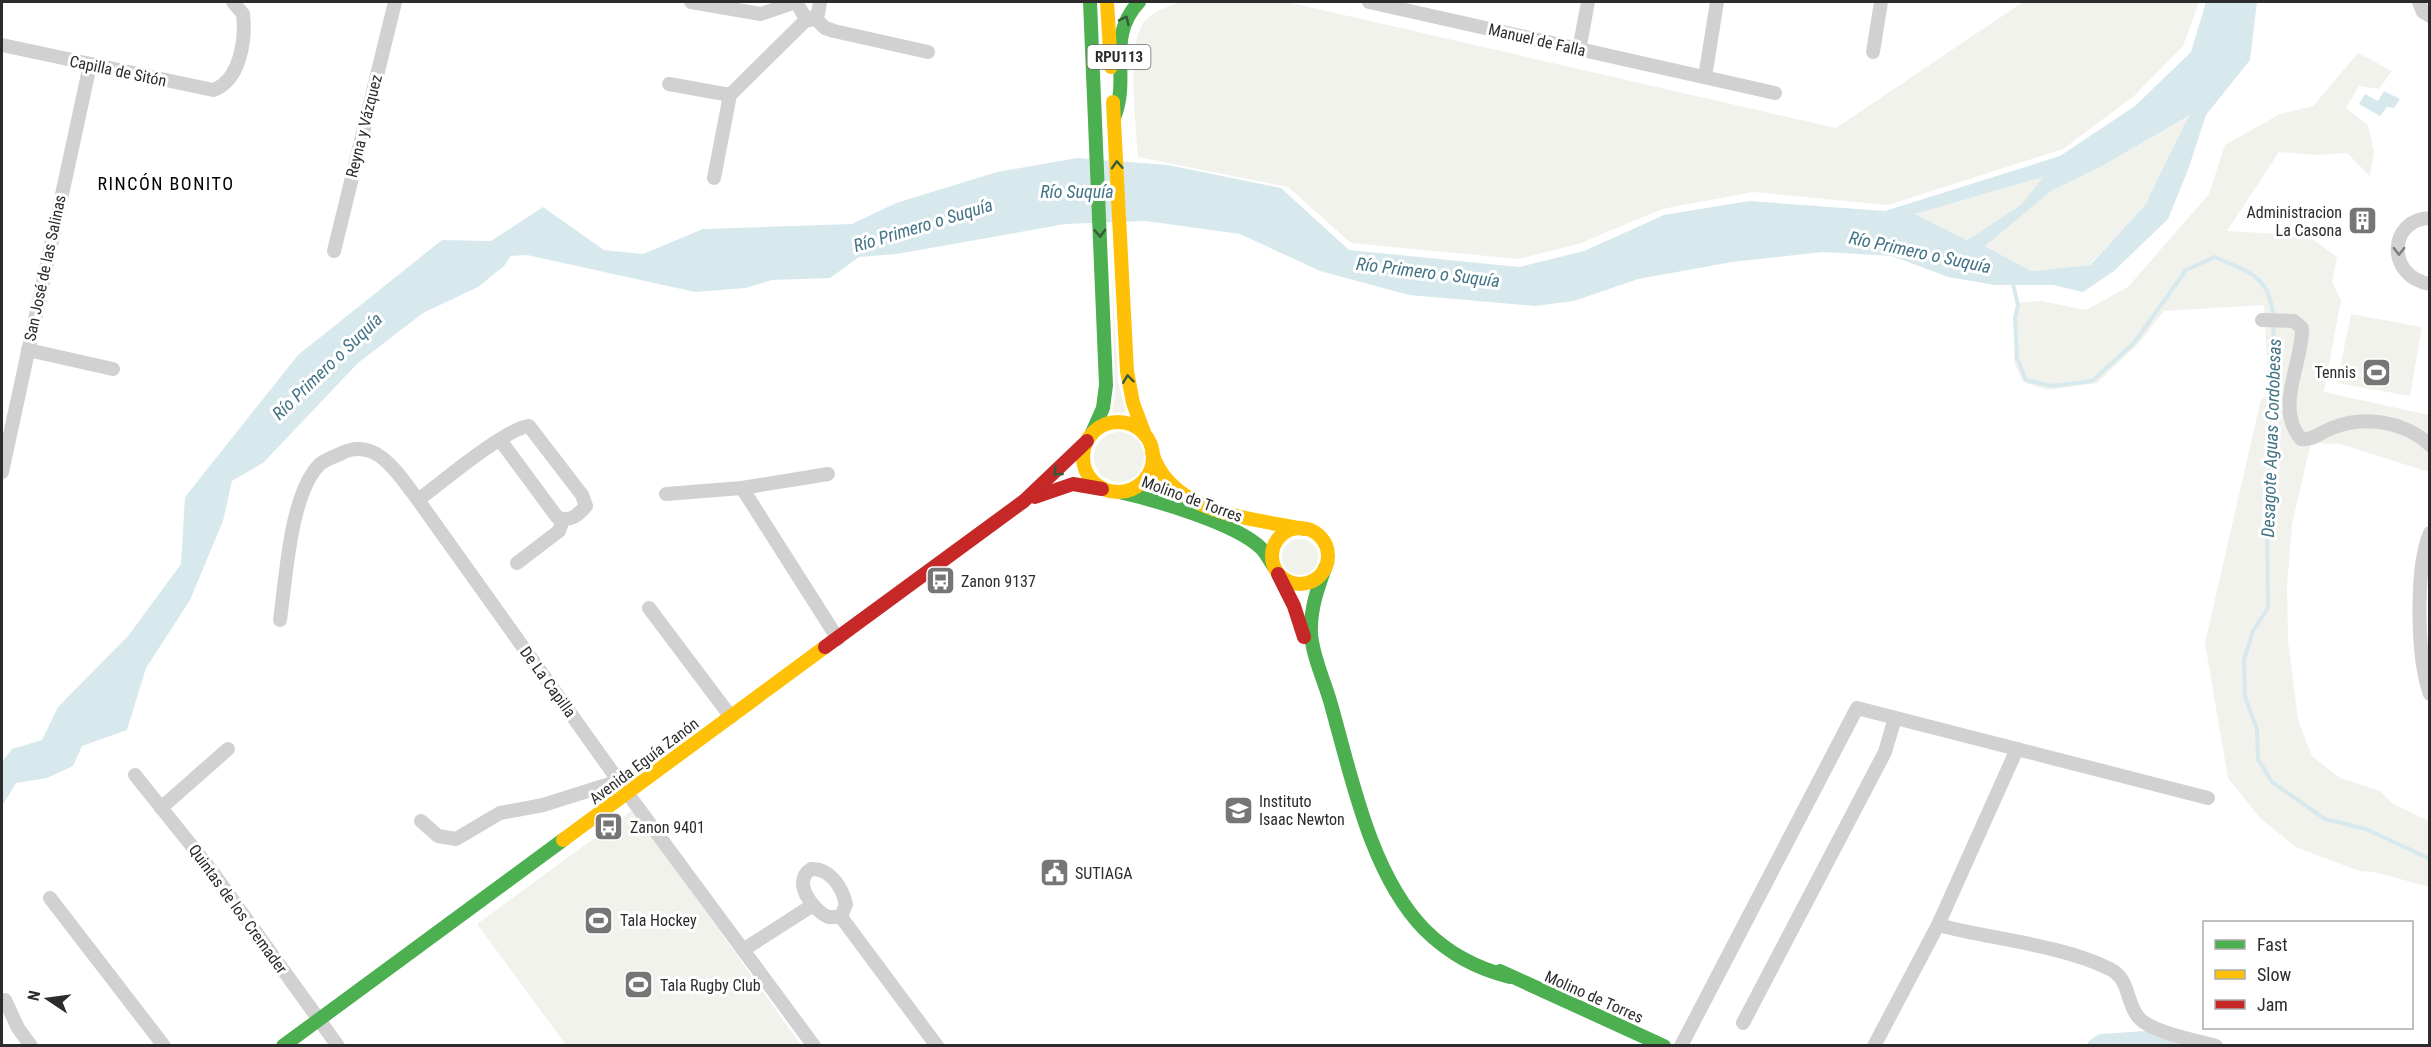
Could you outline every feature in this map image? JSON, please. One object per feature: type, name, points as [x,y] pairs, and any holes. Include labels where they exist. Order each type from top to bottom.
[{"type":"main road","name":"RPU113","points":[[1090,2],[1106,394],[1083,452],[1086,470],[1096,484],[1113,491]]},
{"type":"main road","name":"RPU113","points":[[1107,2],[1128,383],[1151,448]]},
{"type":"main road","name":"RPU113","points":[[1115,125],[1120,100],[1120,33],[1126,15],[1139,2]]},
{"type":"main road","points":[[1089,438],[1100,427],[1115,422],[1132,425],[1145,435]]},
{"type":"main road","name":"Avenida Eguía Zanón","points":[[283,1046],[1024,501],[1089,438]]},
{"type":"main road","points":[[1113,491],[1134,488],[1146,478],[1152,464],[1151,448]]},
{"type":"main road","name":"Molino de Torres","points":[[1151,448],[1162,475],[1182,495],[1226,510],[1304,529]]},
{"type":"main road","name":"Avenida Eguía Zanón","points":[[1024,501],[1073,484],[1113,491]]},
{"type":"main road","name":"Molino de Torres","points":[[1113,491],[1149,499],[1238,532],[1261,548],[1276,571],[1298,616],[1330,721],[1338,735],[1377,848],[1395,884],[1428,932],[1459,957],[1489,972],[1510,977],[1664,1046]]},
{"type":"main road","name":"RPU113","points":[[1304,529],[1319,536],[1324,543],[1327,551],[1325,568]]},
{"type":"main road","points":[[1304,529],[1288,531],[1275,543],[1272,559],[1276,571],[1292,583],[1307,583],[1325,568]]},
{"type":"main road","name":"Molino de Torres","points":[[1325,568],[1311,602],[1310,636],[1336,718],[1338,735]]},
{"type":"street","name":"Reyna y Vázquez","points":[[334,251],[394,2]]},
{"type":"street","points":[[691,2],[761,14],[796,2],[811,19],[825,28],[928,52]]},
{"type":"street","points":[[714,178],[730,95],[811,19],[820,9],[820,2]]},
{"type":"street","name":"Manuel de Falla","points":[[1369,2],[1775,93]]},
{"type":"street","points":[[1579,50],[1588,2]]},
{"type":"street","points":[[1705,77],[1718,2]]},
{"type":"street","points":[[1873,52],[1881,2]]},
{"type":"street","points":[[2419,2],[2423,12],[2430,16]]},
{"type":"street","name":"Capilla de Sitón","points":[[2,45],[201,89],[222,87],[231,79],[235,71],[243,34],[243,14],[236,5]]},
{"type":"street","name":"San José de las Salinas","points":[[2,472],[90,65]]},
{"type":"street","points":[[669,84],[730,95]]},
{"type":"street","points":[[2430,218],[2414,222],[2406,229],[2397,248],[2398,259],[2409,277],[2430,284]]},
{"type":"street","points":[[2263,320],[2294,321],[2302,328],[2291,394],[2291,414],[2296,433],[2301,439],[2309,440],[2335,427],[2360,421],[2384,422],[2405,428],[2430,445]]},
{"type":"street","points":[[28,350],[113,369]]},
{"type":"street","points":[[418,500],[500,440],[521,427],[529,426],[582,495],[586,506],[578,514],[563,520],[558,531],[517,562]]},
{"type":"street","points":[[500,440],[557,517],[563,520]]},
{"type":"street","name":"De La Capilla","points":[[280,620],[296,512],[308,482],[320,464],[349,449],[364,448],[380,455],[418,500],[628,794],[814,1046]]},
{"type":"street","points":[[666,494],[742,488],[828,474]]},
{"type":"street","points":[[742,488],[838,639]]},
{"type":"street","points":[[2430,533],[2423,562],[2420,624],[2423,672],[2430,694]]},
{"type":"street","points":[[649,608],[731,717]]},
{"type":"street","points":[[1682,1046],[1857,708],[2208,798]]},
{"type":"street","points":[[1743,1023],[1886,752],[1895,718]]},
{"type":"street","points":[[161,808],[228,749]]},
{"type":"street","points":[[1875,1046],[1938,925],[2017,749]]},
{"type":"street","name":"Quintas de los Cremader","points":[[135,776],[211,870],[338,1046]]},
{"type":"street","points":[[421,820],[438,836],[456,839],[500,813],[543,805],[619,781]]},
{"type":"street","points":[[817,869],[831,876],[844,896],[845,912],[841,916],[828,917],[813,905],[804,889],[803,880],[805,873],[817,869]]},
{"type":"street","points":[[50,898],[164,1046]]},
{"type":"street","points":[[743,950],[813,905]]},
{"type":"street","points":[[841,916],[937,1046]]},
{"type":"street","points":[[1938,925],[2093,961],[2122,978],[2128,987],[2132,1006],[2140,1019],[2156,1028],[2216,1046]]},
{"type":"street","points":[[5,1000],[18,1028],[31,1046]]},
{"type":"shaded area","points":[[1180,2],[1287,2],[1836,128],[2023,2],[2199,2],[2183,46],[2134,96],[2063,149],[1888,205],[1753,192],[1662,209],[1581,243],[1519,259],[1351,243],[1288,187],[1138,157],[1134,67],[1138,33],[1151,15]]},
{"type":"shaded area","points":[[2358,53],[2392,71],[2379,89],[2359,86],[2346,108],[2368,125],[2374,152],[2370,176],[2347,153],[2316,155],[2279,152],[2227,231],[2280,234],[2314,240],[2337,257],[2332,282],[2341,300],[2324,392],[2429,415],[2429,472],[2340,444],[2311,443],[2292,524],[2287,585],[2288,641],[2298,720],[2312,756],[2340,778],[2380,791],[2392,803],[2429,821],[2429,887],[2375,872],[2359,871],[2296,847],[2260,818],[2228,778],[2205,643],[2261,399],[2269,395],[2264,305],[2164,311],[2138,344],[2097,383],[2048,390],[2023,382],[2014,362],[2016,303],[2041,301],[2086,310],[2128,287],[2209,194],[2225,145],[2280,114],[2313,106]]},
{"type":"shaded area","points":[[2190,116],[2145,205],[2089,265],[2031,271],[1984,245],[2051,191],[2102,166]]},
{"type":"shaded area","points":[[2044,176],[2021,205],[1967,240],[1914,214]]},
{"type":"shaded area","points":[[1112,275],[1118,382],[1126,412],[1112,413],[1115,391]]},
{"type":"shaded area","points":[[2351,314],[2422,327],[2410,396],[2337,383]]},
{"type":"shaded area","points":[[1114,432],[1124,432],[1137,439],[1144,452],[1144,462],[1137,475],[1124,482],[1114,482],[1105,478],[1098,471],[1094,462],[1094,452],[1098,443],[1105,436]]},
{"type":"shaded area","points":[[1300,539],[1313,544],[1318,557],[1313,570],[1300,575],[1287,570],[1282,557],[1287,544]]},
{"type":"shaded area","name":"Tala Rugby Club","points":[[633,810],[801,1045],[566,1045],[477,924]]},
{"type":"water","name":"Río Suquía","points":[[2206,2],[2257,2],[2250,60],[2206,115],[2188,170],[2168,219],[2114,271],[2083,292],[2053,285],[1995,285],[1948,277],[1892,256],[1823,252],[1732,262],[1638,279],[1574,301],[1535,306],[1409,295],[1320,271],[1240,234],[1146,221],[1065,224],[897,254],[859,257],[830,278],[772,280],[746,288],[695,292],[527,255],[511,256],[504,266],[478,287],[423,313],[358,363],[263,463],[232,481],[223,521],[190,600],[146,668],[127,730],[82,746],[73,766],[47,778],[16,783],[2,806],[2,762],[12,749],[42,740],[58,707],[128,636],[181,564],[185,497],[298,355],[442,240],[491,241],[543,207],[604,250],[643,254],[703,229],[852,224],[896,203],[997,172],[1077,158],[1168,165],[1281,188],[1349,250],[1519,267],[1584,251],[1664,215],[1749,201],[1885,211],[2060,156],[2135,106],[2191,52]],"holes":[[[2189,116],[2145,205],[2090,265],[2031,271],[1985,246],[2051,191],[2102,166]],[[2043,177],[2021,205],[1967,240],[1915,214]]]},
{"type":"water","points":[[2384,91],[2400,99],[2394,108],[2387,107],[2380,116],[2359,104],[2365,94],[2378,101]]},
{"type":"waterway","name":"Desagote Aguas Cordobesas","points":[[2012,280],[2018,305],[2015,318],[2017,358],[2026,380],[2052,386],[2092,381],[2134,343],[2186,270],[2215,257],[2247,272],[2262,284],[2271,303],[2273,317]]},
{"type":"waterway","name":"Desagote Aguas Cordobesas","points":[[2273,325],[2276,370],[2267,518],[2268,608],[2253,631],[2244,660],[2245,697],[2257,729],[2258,759],[2272,782],[2325,819],[2366,829],[2430,859]]},
{"type":"waterway","points":[[2094,1046],[2101,1041],[2161,1037],[2174,1046]]},
{"type":"traffic: fast","points":[[1090,2],[1106,385],[1103,408],[1091,435]]},
{"type":"traffic: fast","points":[[1114,118],[1119,102],[1123,29],[1139,2]]},
{"type":"traffic: fast","points":[[1119,492],[1173,507],[1233,530],[1261,548],[1274,567]]},
{"type":"traffic: fast","points":[[1325,568],[1313,608],[1312,643],[1356,795],[1377,854],[1406,907],[1433,938],[1464,959],[1510,977]]},
{"type":"traffic: fast","points":[[283,1046],[563,840]]},
{"type":"traffic: fast","points":[[1500,971],[1664,1046]]},
{"type":"traffic: slow","points":[[1107,2],[1111,67]]},
{"type":"traffic: slow","points":[[1113,102],[1127,371],[1133,403],[1145,435]]},
{"type":"traffic: slow","points":[[1118,422],[1137,428],[1147,438],[1153,457],[1147,476],[1137,486],[1118,492],[1099,486],[1089,476],[1083,457],[1089,438],[1099,428],[1118,422]]},
{"type":"traffic: slow","points":[[1152,452],[1162,473],[1176,489],[1194,501],[1237,516],[1304,529]]},
{"type":"traffic: slow","points":[[1300,528],[1315,533],[1323,541],[1328,556],[1323,571],[1315,579],[1300,584],[1285,579],[1277,571],[1272,556],[1277,541],[1285,533],[1300,528]]},
{"type":"traffic: slow","points":[[563,840],[825,647]]},
{"type":"traffic: jam","points":[[825,647],[1024,501],[1087,441]]},
{"type":"traffic: jam","points":[[1035,497],[1073,484],[1102,489]]},
{"type":"traffic: jam","points":[[1278,574],[1294,606],[1304,637]]},
{"type":"place","name":"Administracion La Casona","points":[[2363,221]]},
{"type":"place","name":"Tennis","points":[[2377,372]]},
{"type":"place","name":"Zanon 9137","points":[[940,581]]},
{"type":"place","name":"Instituto Isaac Newton","points":[[1238,810]]},
{"type":"place","name":"Zanon 9401","points":[[609,827]]},
{"type":"place","name":"SUTIAGA","points":[[1054,873]]},
{"type":"place","name":"Tala Hockey","points":[[599,920]]},
{"type":"place","name":"Tala Rugby Club","points":[[639,985]]},
{"type":"district","name":"RINCÓN BONITO","points":[[166,183]]},
{"type":"water label","name":"Río Primero o Suquía","points":[[923,225]]},
{"type":"water label","name":"Río Primero o Suquía","points":[[1920,252]]},
{"type":"water label","name":"Río Primero o Suquía","points":[[1428,272]]},
{"type":"water label","name":"Río Primero o Suquía","points":[[327,366]]}]
